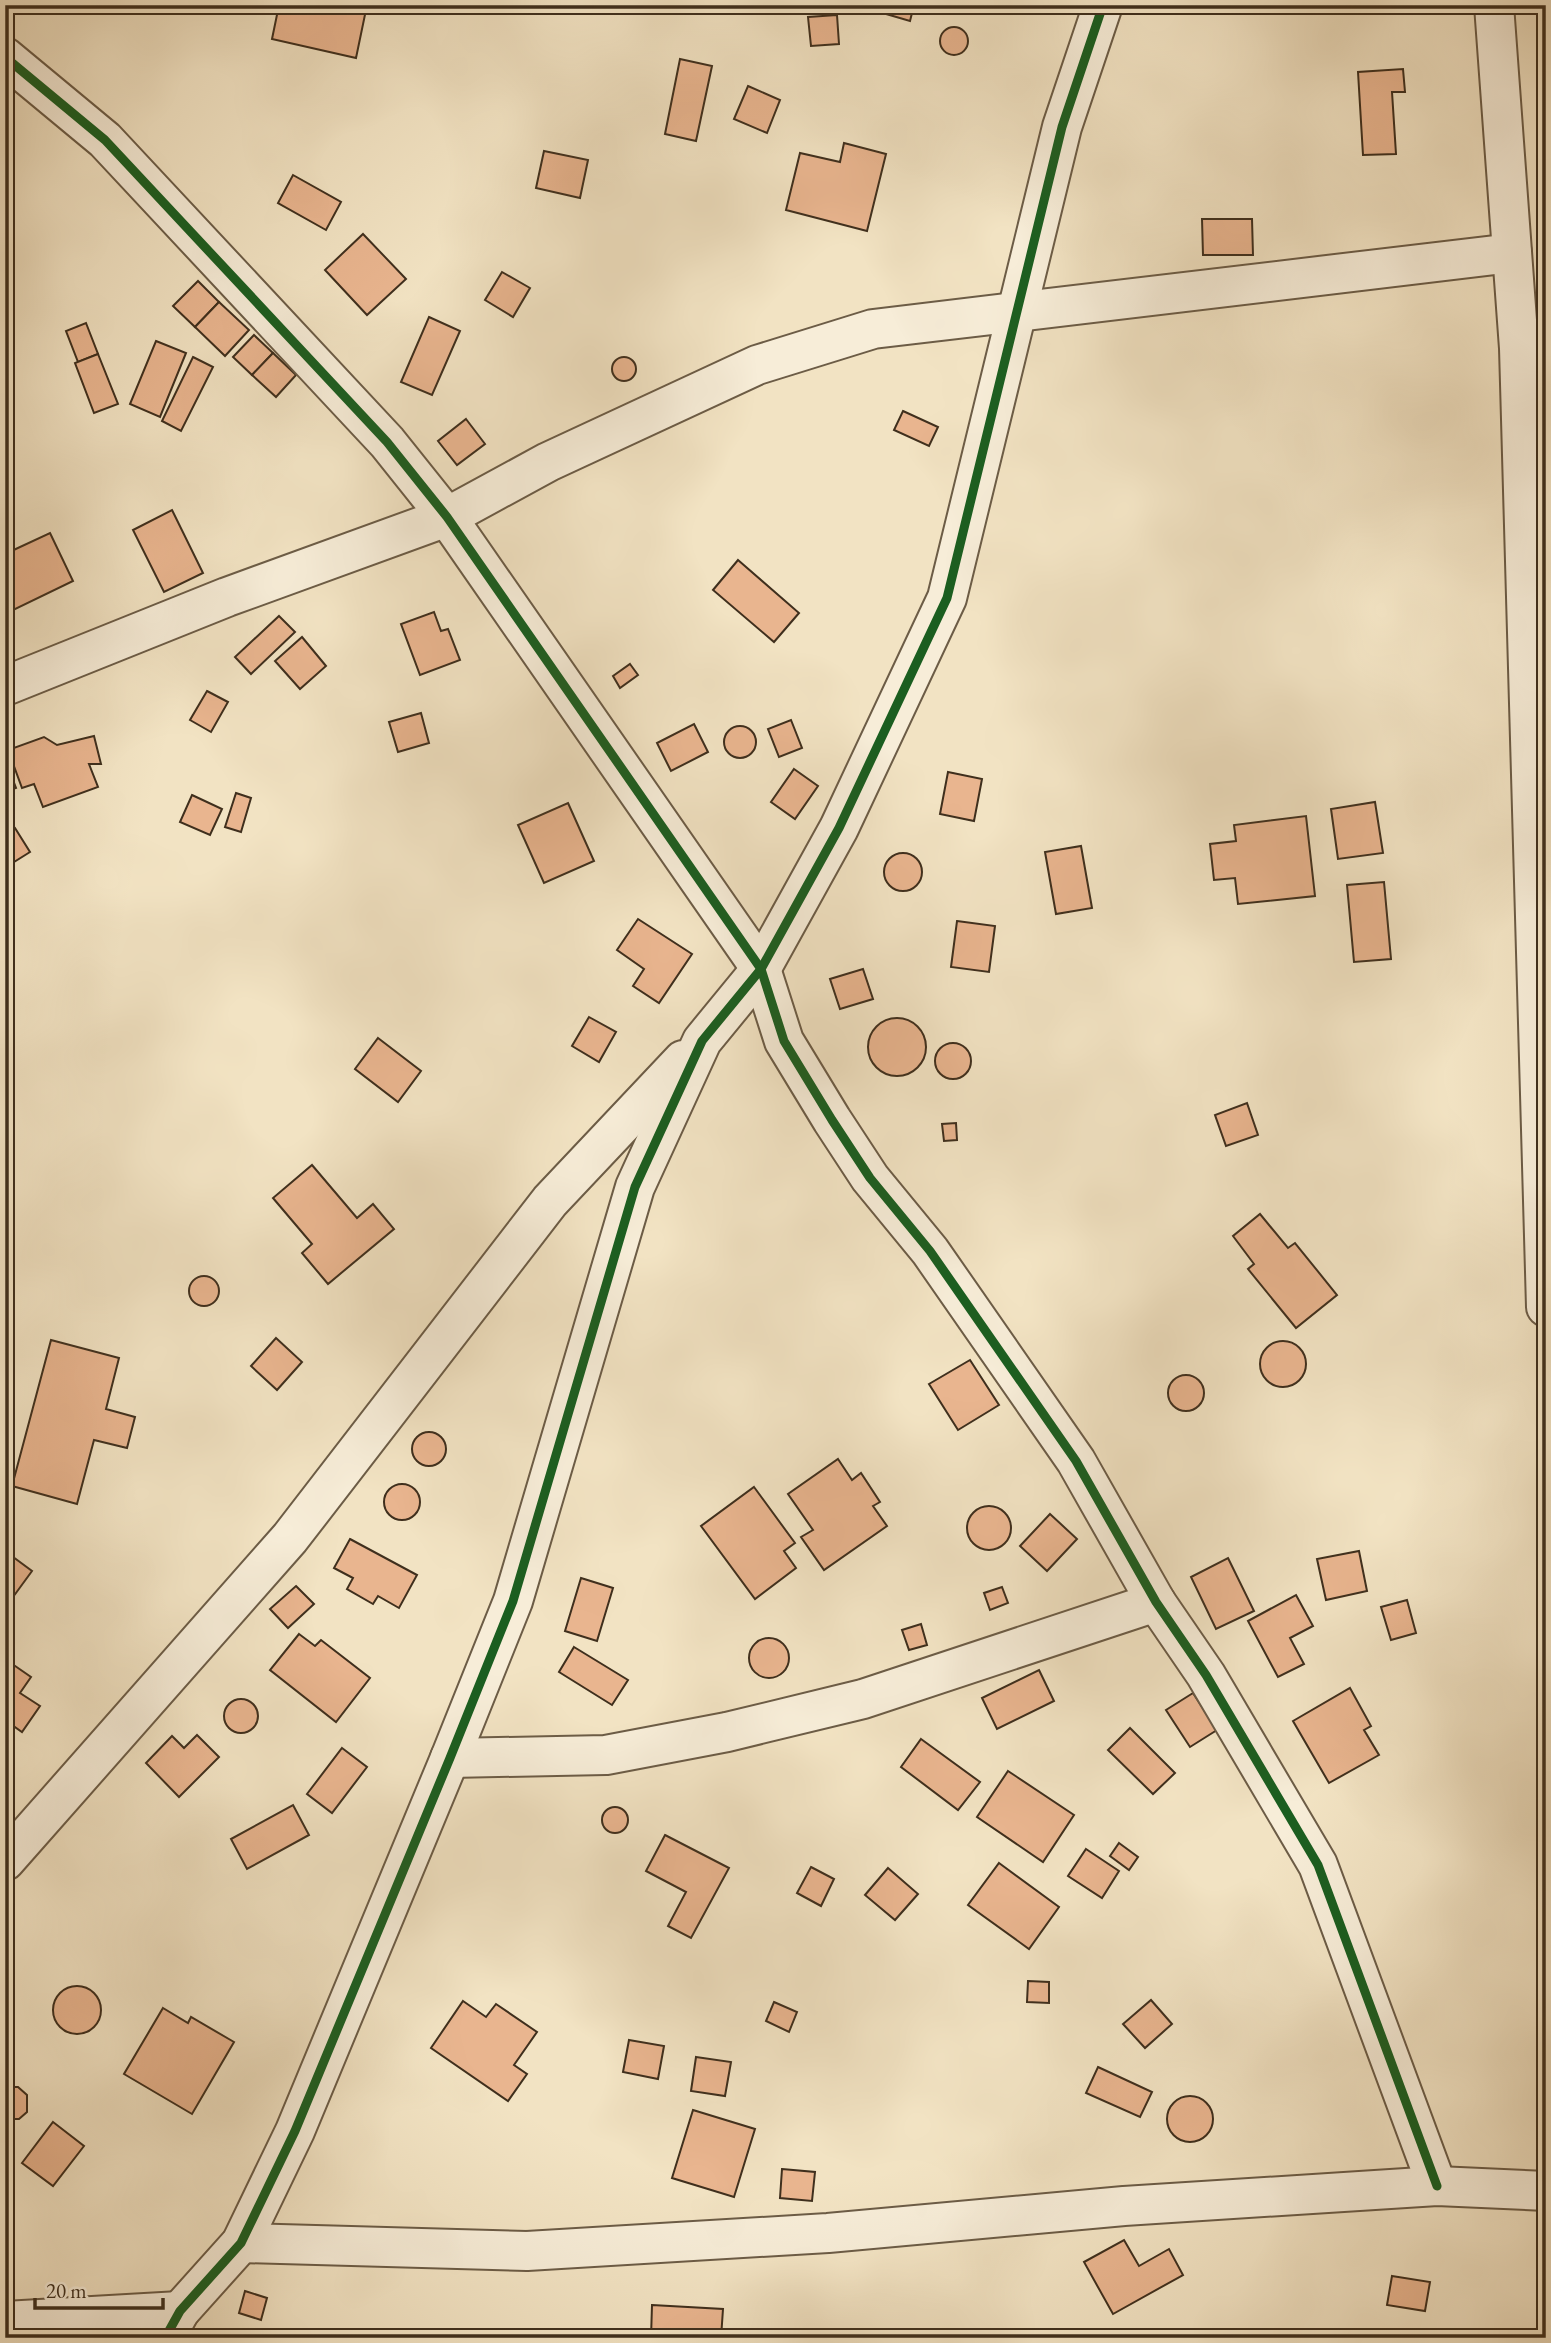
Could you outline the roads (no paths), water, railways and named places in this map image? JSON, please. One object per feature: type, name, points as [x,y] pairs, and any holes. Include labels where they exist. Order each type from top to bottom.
[{"type":"street","points":[[5,1861],[290,1538],[550,1201],[702,1041],[761,969],[839,828],[947,598],[1062,127],[1103,5]]},
{"type":"street","points":[[1494,5],[1512,253],[1532,347],[1546,1307]]},
{"type":"street","points":[[5,57],[105,140],[387,442],[447,517],[761,969],[784,1041],[832,1120],[870,1178],[930,1251],[1076,1461],[1156,1602],[1206,1675],[1318,1865],[1437,2186]]},
{"type":"street","points":[[5,686],[227,597],[447,517],[548,462],[757,365],[873,329],[1512,253]]},
{"type":"street","points":[[5,2321],[172,2324],[241,2243],[295,2131],[513,1601],[635,1187],[702,1041]]},
{"type":"street","points":[[450,1758],[606,1755],[727,1732],[863,1699],[1156,1602]]},
{"type":"street","points":[[241,2243],[527,2251],[828,2232],[1124,2206],[1437,2186],[1546,2190]]}]
